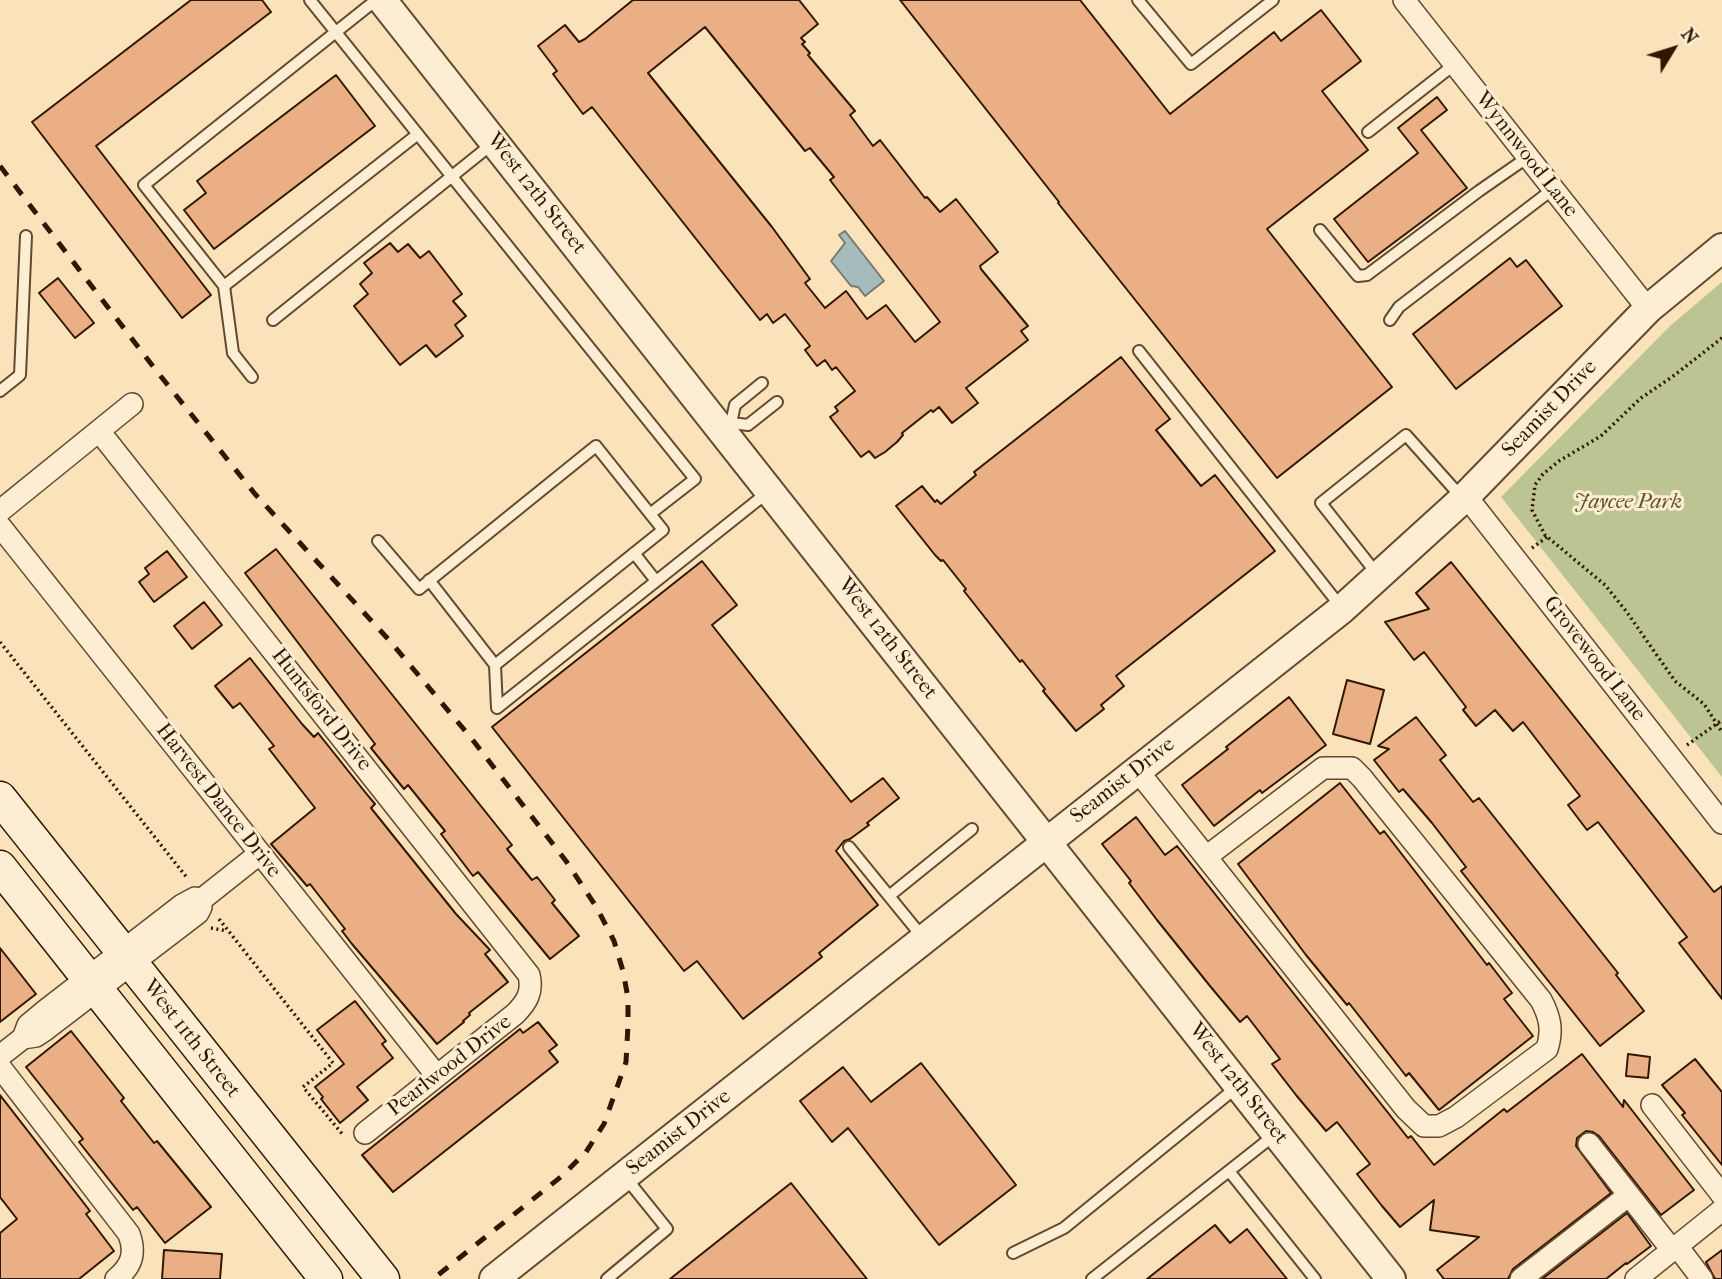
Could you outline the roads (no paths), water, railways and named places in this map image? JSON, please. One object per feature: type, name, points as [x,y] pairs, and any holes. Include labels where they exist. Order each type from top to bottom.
[{"type":"main road","name":"West 11th Street","points":[[0,798],[251,1185],[326,1279]]},
{"type":"main road","name":"West 11th Street","points":[[0,867],[110,971],[285,1158],[383,1279]]},
{"type":"main road","points":[[251,1185],[285,1158]]},
{"type":"street","name":"West 12th Street","points":[[382,0],[494,142],[727,426],[770,491],[1391,1279]]},
{"type":"street","name":"Wynnwood Lane","points":[[1404,0],[1648,309]]},
{"type":"street","name":"Seamist Drive","points":[[494,1279],[1342,609],[1464,497],[1648,309],[1722,248]]},
{"type":"street","points":[[0,511],[132,404]]},
{"type":"street","name":"Huntsford Drive","points":[[99,431],[523,965],[531,984],[530,995]]},
{"type":"street","name":"Grovewood Lane","points":[[1464,497],[1722,823]]},
{"type":"street","name":"Harvest Dance Drive","points":[[0,526],[437,1076]]},
{"type":"street","points":[[1137,770],[1206,858],[1406,1109],[1424,1126],[1438,1126],[1456,1117],[1547,1049],[1551,1035],[1549,1016],[1541,1000],[1363,778],[1352,768],[1323,768],[1206,858]]},
{"type":"street","points":[[0,1056],[23,1038],[31,1023],[198,913],[201,907],[197,894],[260,854]]},
{"type":"street","name":"Pearlwood Drive","points":[[365,1133],[515,1014],[530,995]]},
{"type":"street","points":[[0,1068],[124,1227],[132,1242],[133,1255],[128,1268],[116,1279]]},
{"type":"street","points":[[1652,1105],[1722,1195]]},
{"type":"street","points":[[1589,1144],[1702,1279]]},
{"type":"street","points":[[1521,1279],[1629,1195]]},
{"type":"street","points":[[1636,1279],[1722,1210]]},
{"type":"lane","points":[[310,0],[695,479],[650,514]]},
{"type":"lane","points":[[252,377],[233,353],[224,286],[144,185],[376,0]]},
{"type":"lane","points":[[1138,0],[1191,64],[1273,0]]},
{"type":"lane","points":[[1368,132],[1455,64]]},
{"type":"lane","points":[[224,286],[418,134]]},
{"type":"lane","points":[[273,320],[494,142]]},
{"type":"lane","points":[[1320,230],[1358,276],[1367,275],[1528,157]]},
{"type":"lane","points":[[1391,320],[1399,307],[1553,189]]},
{"type":"lane","points":[[0,391],[20,375],[26,236]]},
{"type":"lane","points":[[1139,351],[1342,609]]},
{"type":"lane","points":[[762,383],[735,405],[727,426],[748,425],[778,402]]},
{"type":"lane","points":[[1379,576],[1321,503],[1406,435],[1464,497]]},
{"type":"lane","points":[[378,541],[419,589],[596,446],[663,530],[495,665]]},
{"type":"lane","points":[[429,580],[495,665],[498,708],[770,491]]},
{"type":"lane","points":[[634,553],[656,582]]},
{"type":"lane","points":[[889,896],[972,829]]},
{"type":"lane","points":[[849,847],[924,939]]},
{"type":"lane","points":[[1013,1253],[1064,1228],[1239,1086]]},
{"type":"lane","points":[[1092,1279],[1277,1133]]},
{"type":"lane","points":[[1229,1171],[1315,1279]]},
{"type":"lane","points":[[607,1279],[667,1229],[624,1176]]},
{"type":"railway","points":[[0,166],[155,369],[255,494],[389,640],[472,739],[566,861],[597,908],[614,941],[628,998],[626,1062],[604,1124],[586,1152],[562,1176],[433,1279]]},
{"type":"park label","name":"Jaycee Park","points":[[1628,503]]}]
